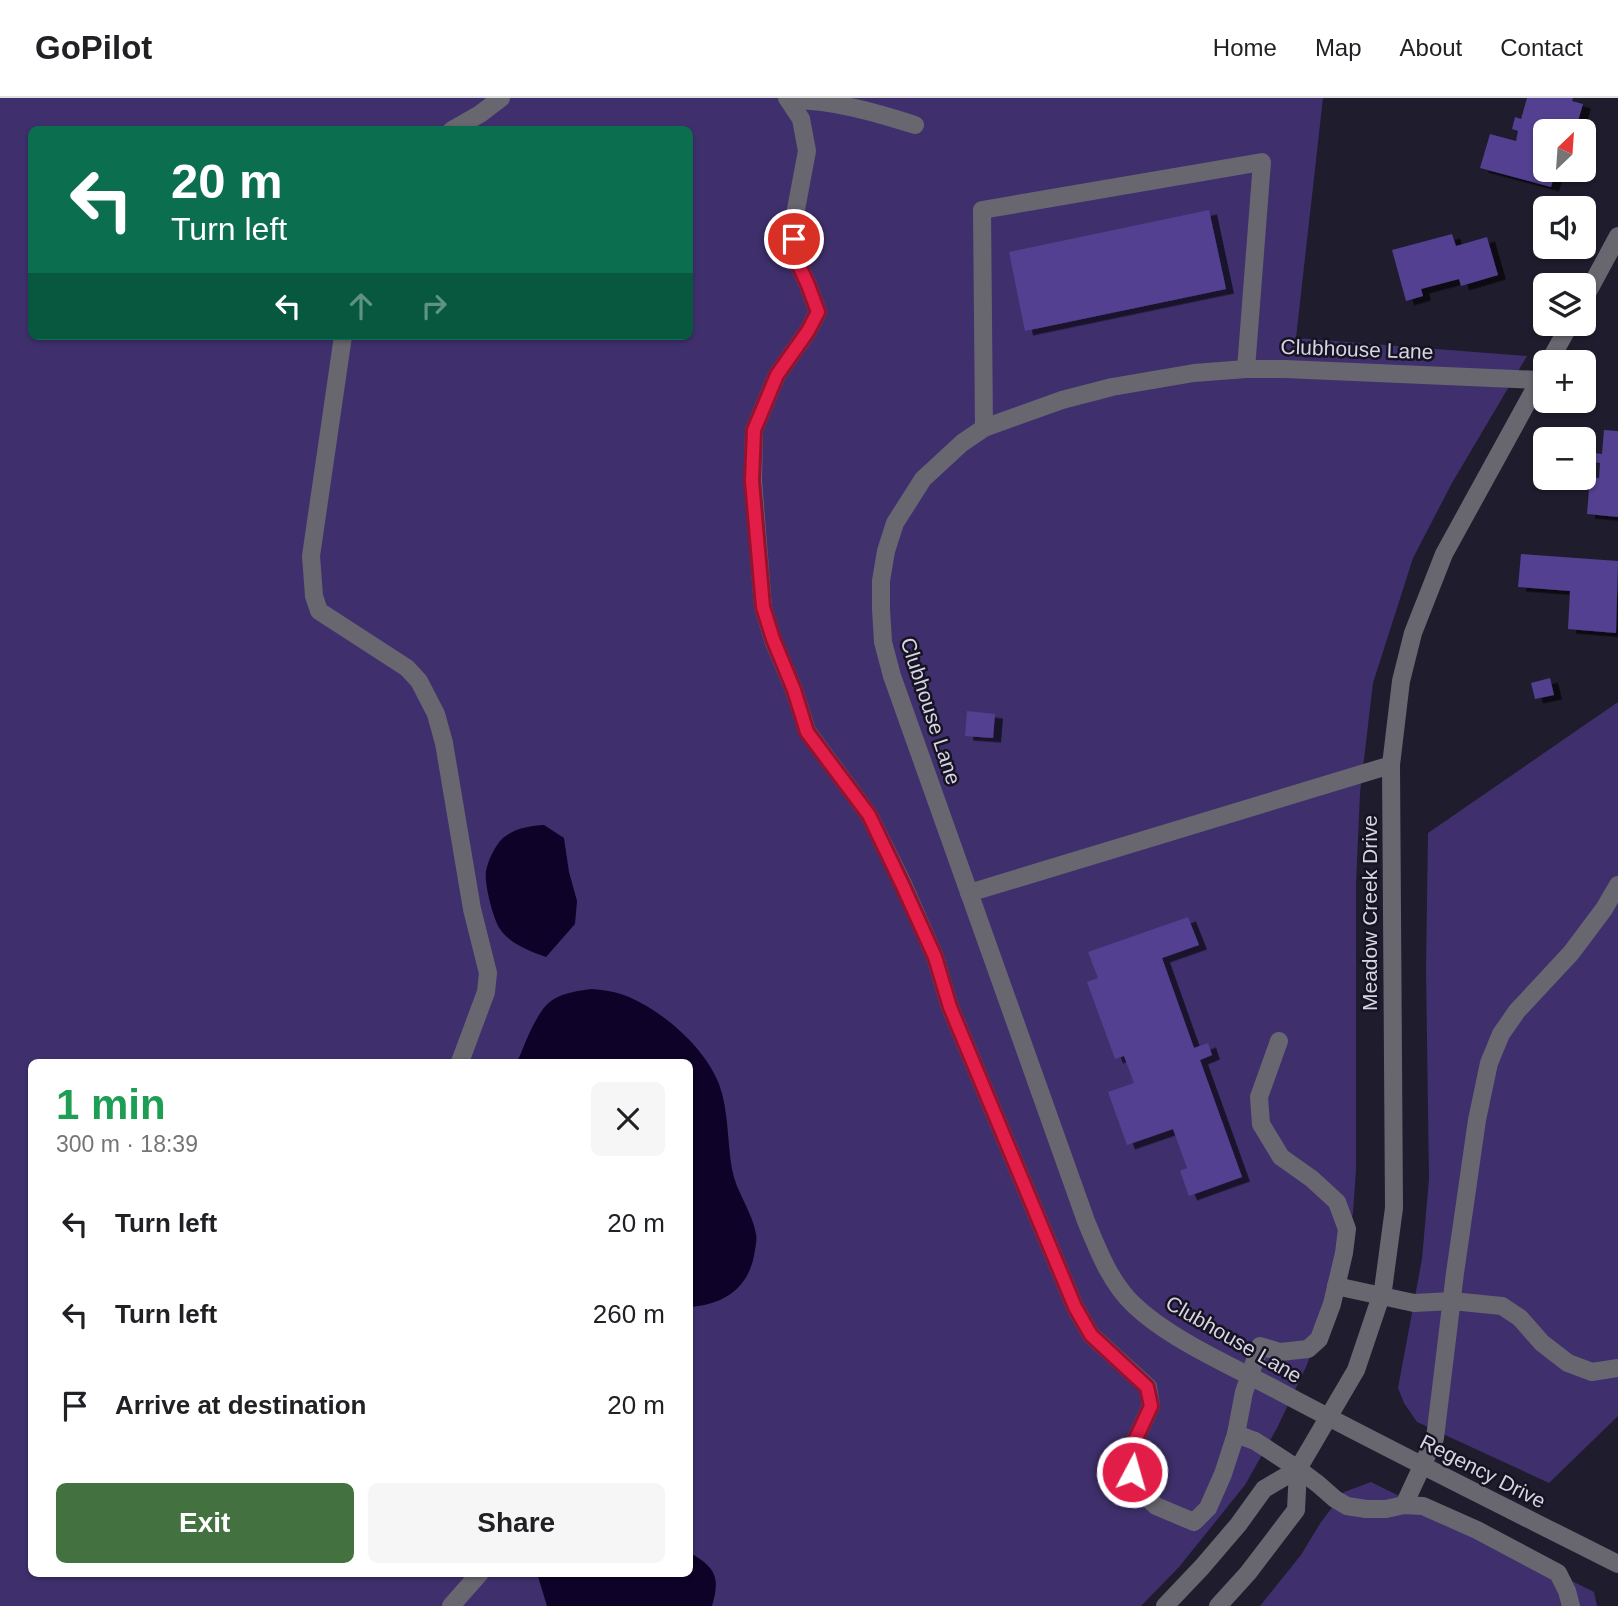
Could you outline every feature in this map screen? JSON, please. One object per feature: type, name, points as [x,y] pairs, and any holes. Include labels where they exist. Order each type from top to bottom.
[{"type":"street","points":[[459,126],[501,98]]},
{"type":"street","points":[[789,99],[816,100],[880,113],[915,125]]},
{"type":"street","points":[[789,99],[801,119],[807,151],[794,220],[795,257],[818,312],[777,375],[754,430],[752,481],[763,607],[807,732],[869,815],[935,957],[950,1007],[1075,1307],[1091,1335],[1147,1387],[1151,1406],[1133,1445],[1132,1472],[1137,1488],[1156,1506],[1194,1522],[1208,1508],[1223,1474],[1236,1434],[1244,1392],[1260,1346],[1280,1352],[1308,1349],[1319,1339],[1332,1304],[1344,1253],[1347,1229],[1337,1202],[1312,1178],[1281,1157],[1261,1124],[1259,1097],[1279,1041]]},
{"type":"street","points":[[984,428],[982,210],[1262,162],[1246,369]]},
{"type":"street","points":[[1596,277],[1618,236]]},
{"type":"street","points":[[342,340],[311,556],[314,596],[319,611],[407,668],[419,681],[436,714],[444,743],[472,909],[488,973],[486,992],[461,1059]]},
{"type":"street","name":"Clubhouse Lane","points":[[1328,1418],[1175,1335],[1151,1319],[1132,1303],[1116,1284],[1100,1255],[892,676],[883,642],[881,580],[886,551],[895,523],[923,479],[962,443],[984,428],[1062,400],[1112,387],[1194,373],[1246,369],[1533,374]]},
{"type":"street","name":"Meadow Creek Drive","points":[[1218,1606],[1248,1573],[1296,1510],[1298,1469],[1356,1370],[1381,1296],[1395,1208],[1391,765],[1401,681],[1413,633],[1444,555],[1533,391]]},
{"type":"street","points":[[969,893],[1391,765]]},
{"type":"street","points":[[1404,1506],[1435,1438],[1477,1120],[1489,1063],[1501,1034],[1517,1011],[1571,953],[1604,909],[1618,885]]},
{"type":"street","points":[[1336,1286],[1415,1303],[1452,1301],[1502,1306],[1520,1318],[1542,1343],[1568,1363],[1592,1372],[1618,1368]]},
{"type":"street","name":"Regency Drive","points":[[1328,1418],[1618,1564]]},
{"type":"street","points":[[1236,1434],[1255,1441],[1348,1506],[1386,1509],[1423,1506],[1477,1530],[1558,1573],[1571,1606]]},
{"type":"street","name":"Meadow Creek Drive","points":[[1165,1606],[1211,1557],[1264,1489],[1298,1469]]},
{"type":"street","points":[[451,1606],[476,1577]]},
{"type":"shaded area","points":[[0,98],[1323,98],[1296,338],[1527,356],[1452,483],[1413,558],[1373,683],[1360,793],[1356,884],[1356,1170],[1353,1213],[1332,1299],[1306,1367],[1277,1428],[1245,1485],[1179,1567],[1141,1606],[0,1606]]},
{"type":"shaded area","points":[[1618,702],[1618,1416],[1549,1483],[1417,1422],[1398,1388],[1422,1259],[1429,1179],[1426,969],[1428,833]]},
{"type":"shaded area","points":[[544,825],[564,838],[577,901],[575,924],[546,957],[515,943],[500,929],[492,909],[486,877],[490,858],[503,838],[518,830]]},
{"type":"shaded area","points":[[592,989],[611,992],[629,997],[656,1012],[694,1045],[719,1084],[725,1105],[734,1177],[751,1217],[756,1240],[752,1263],[742,1284],[715,1302],[693,1307],[693,1059],[518,1059],[542,1010],[554,999]]},
{"type":"shaded area","points":[[1371,1482],[1594,1592],[1597,1606],[1260,1606],[1301,1555],[1344,1492]]},
{"type":"shaded area","points":[[693,1555],[710,1568],[716,1580],[712,1606],[547,1606],[538,1577],[693,1577]]},
{"type":"building","points":[[1527,98],[1573,98],[1572,101],[1583,104],[1579,119],[1533,119],[1533,182],[1552,182],[1551,187],[1480,168],[1490,134],[1516,141],[1518,131],[1512,129],[1515,117],[1521,119]]},
{"type":"building","points":[[1209,210],[1226,289],[1025,331],[1009,252]]},
{"type":"building","points":[[1452,234],[1456,246],[1487,237],[1498,275],[1461,286],[1459,279],[1421,289],[1423,296],[1406,301],[1392,250]]},
{"type":"building","points":[[1604,430],[1618,431],[1618,517],[1587,514],[1589,490],[1596,490],[1596,478],[1599,478],[1600,463],[1596,462],[1596,453],[1602,454]]},
{"type":"building","points":[[1521,554],[1618,561],[1616,633],[1568,629],[1570,591],[1518,587]]},
{"type":"building","points":[[1550,678],[1554,695],[1535,699],[1531,683]]},
{"type":"building","points":[[967,711],[995,714],[993,738],[965,736]]},
{"type":"building","points":[[1188,917],[1199,945],[1162,958],[1194,1048],[1208,1043],[1212,1055],[1200,1060],[1242,1177],[1189,1196],[1180,1171],[1187,1168],[1173,1129],[1127,1145],[1108,1092],[1134,1083],[1124,1056],[1115,1059],[1087,982],[1098,978],[1088,952]]},
{"type":"route","points":[[794,239],[795,257],[818,312],[777,375],[754,430],[752,481],[763,607],[807,732],[869,815],[935,957],[950,1007],[1075,1307],[1091,1335],[1147,1387],[1151,1406],[1133,1445],[1132,1472]]}]
